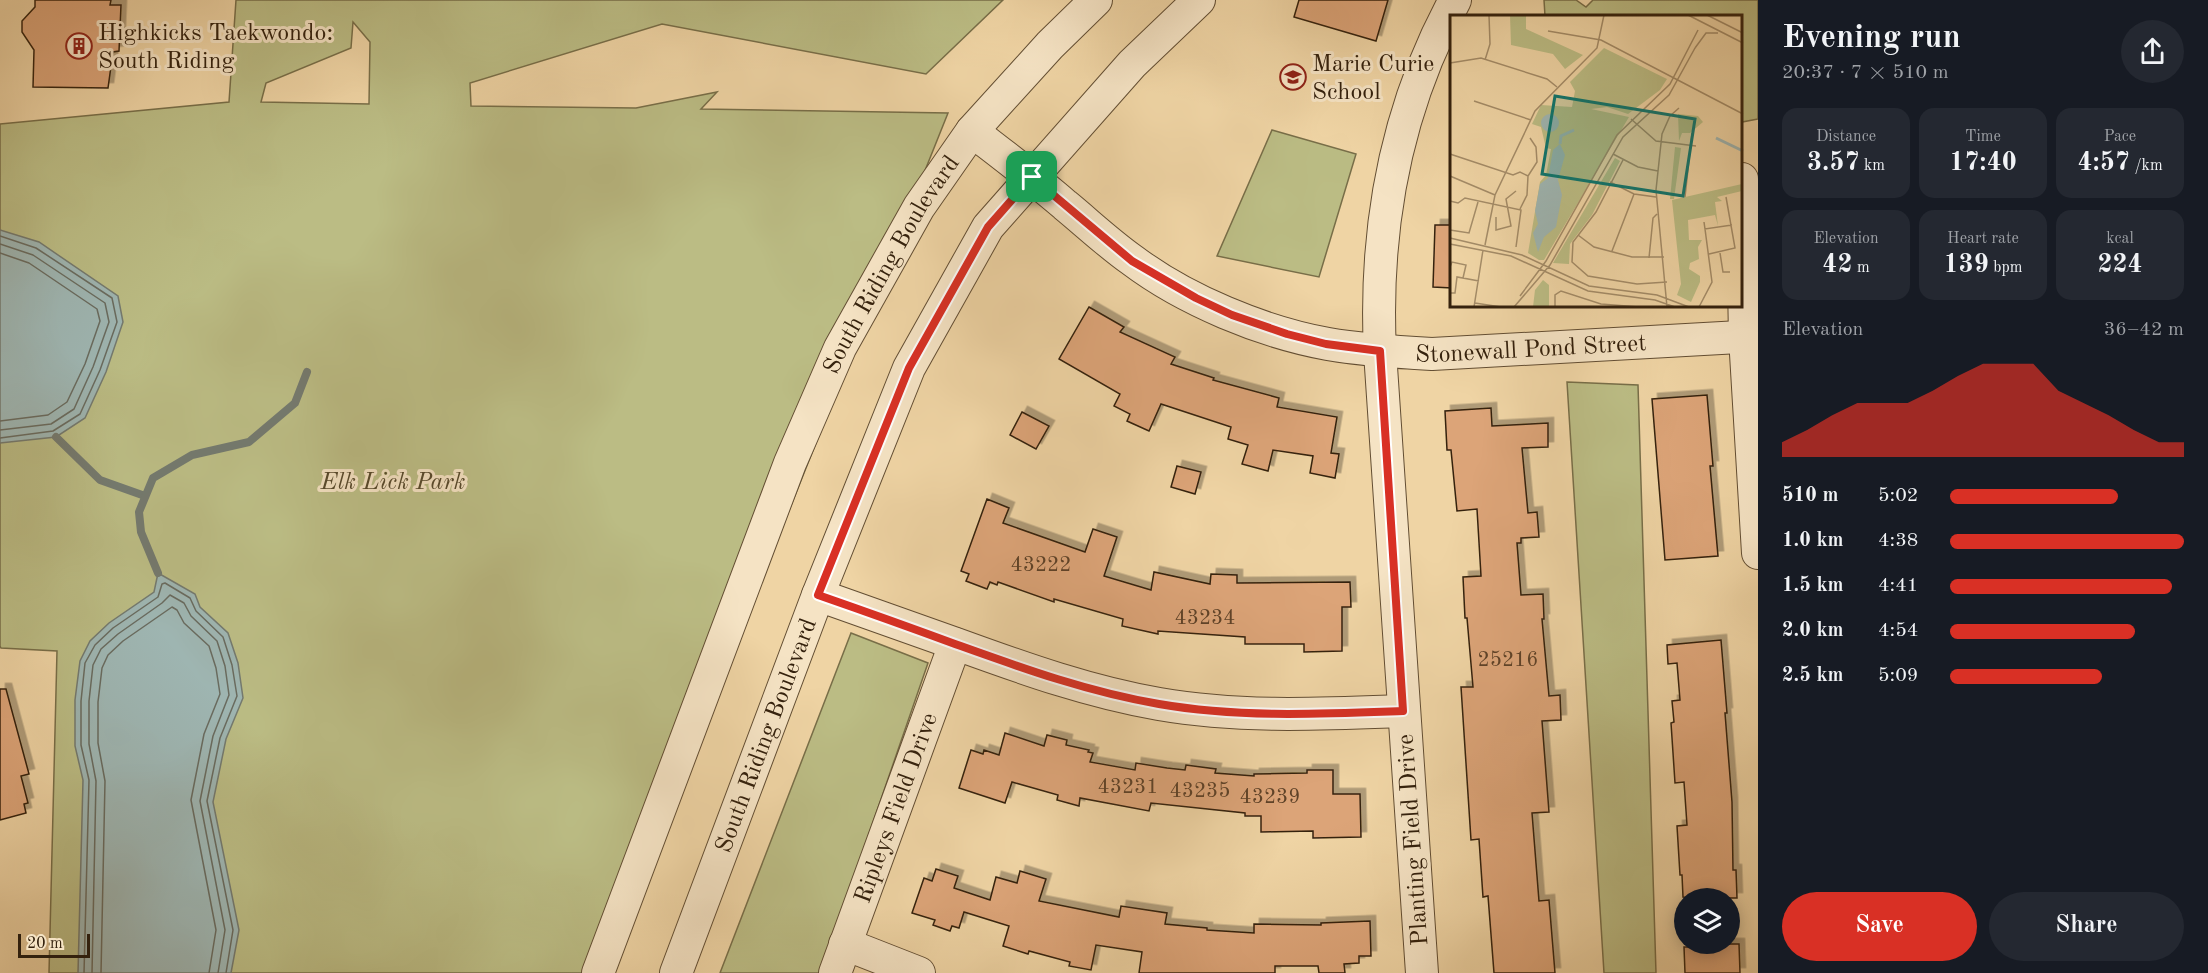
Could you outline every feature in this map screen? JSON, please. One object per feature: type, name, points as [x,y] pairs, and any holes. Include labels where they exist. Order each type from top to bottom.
[{"type":"street","name":"South Riding Boulevard","points":[[598,973],[777,495],[840,348],[919,207],[972,131],[1050,45],[1096,0]]},
{"type":"street","name":"South Riding Boulevard","points":[[676,973],[818,595],[909,368],[988,227],[1132,64],[1199,0]]},
{"type":"street","name":"Planting Field Drive","points":[[1422,973],[1380,351],[1378,310],[1380,251],[1387,192],[1400,134],[1419,77],[1455,0]]},
{"type":"street","name":"Stonewall Pond Street","points":[[972,131],[1032,177],[1132,261],[1196,298],[1232,315],[1287,334],[1326,344],[1380,351],[1432,354],[1752,337]]},
{"type":"street","points":[[1743,195],[1752,337],[1758,553]]},
{"type":"street","points":[[818,595],[1044,676],[1101,692],[1159,704],[1218,712],[1277,715],[1403,711]]},
{"type":"street","name":"Ripleys Field Drive","points":[[835,973],[955,644]]},
{"type":"street","points":[[845,944],[919,973]]},
{"type":"green space","name":"Elk Lick Park","points":[[236,0],[1003,0],[926,74],[662,24],[470,83],[471,106],[636,108],[717,92],[701,109],[948,113],[604,973],[49,973],[57,651],[1,648],[0,646],[0,124],[229,102]],"holes":[[[353,22],[370,42],[369,104],[261,102],[266,83],[351,48]]]},
{"type":"green space","points":[[1544,0],[1576,0],[1586,7],[1593,0],[1758,0],[1758,119],[1743,122],[1743,15],[1545,15]]},
{"type":"green space","points":[[1272,130],[1356,154],[1319,277],[1217,256]]},
{"type":"green space","points":[[1567,382],[1638,385],[1656,973],[1604,973]]},
{"type":"green space","points":[[851,633],[928,663],[821,973],[720,973]]},
{"type":"water","points":[[0,230],[39,242],[118,296],[123,322],[106,372],[85,418],[56,437],[0,443]]},
{"type":"water","points":[[158,573],[195,594],[200,607],[228,633],[238,663],[243,698],[226,739],[213,802],[239,930],[231,973],[78,973],[83,780],[75,746],[75,700],[80,661],[90,641],[109,623],[154,592]]},
{"type":"building","name":"Highkicks Taekwondo: South Riding","points":[[35,0],[111,0],[110,5],[121,5],[119,51],[113,52],[108,88],[33,87],[34,50],[22,32],[22,21],[35,7]]},
{"type":"building","name":"Marie Curie School","points":[[1299,0],[1388,0],[1376,41],[1294,17]]},
{"type":"building","points":[[1435,225],[1450,225],[1450,288],[1433,287]]},
{"type":"building","points":[[1089,307],[1124,327],[1120,332],[1175,357],[1171,364],[1214,378],[1213,380],[1279,398],[1277,407],[1337,417],[1331,453],[1339,454],[1335,478],[1310,473],[1313,456],[1273,450],[1268,471],[1242,464],[1248,445],[1228,439],[1231,427],[1161,404],[1149,431],[1127,421],[1130,414],[1114,406],[1120,394],[1059,359]]},
{"type":"building","points":[[1707,395],[1713,466],[1710,466],[1718,556],[1665,560],[1652,399]]},
{"type":"building","points":[[1491,408],[1492,426],[1548,423],[1548,447],[1522,448],[1528,513],[1537,512],[1539,537],[1521,538],[1521,543],[1517,543],[1521,595],[1543,594],[1544,619],[1542,619],[1549,696],[1560,695],[1561,720],[1542,721],[1549,812],[1532,813],[1539,901],[1549,900],[1555,973],[1494,973],[1488,896],[1483,897],[1479,839],[1471,840],[1461,687],[1473,687],[1463,577],[1481,576],[1477,509],[1457,511],[1451,450],[1447,450],[1445,411]]},
{"type":"building","points":[[1022,412],[1049,426],[1036,449],[1010,435]]},
{"type":"building","points":[[1177,466],[1201,472],[1195,494],[1171,487]]},
{"type":"building","points":[[987,499],[1009,508],[1003,523],[1085,552],[1093,529],[1117,537],[1104,576],[1151,590],[1154,572],[1210,584],[1211,574],[1237,575],[1237,583],[1350,582],[1351,607],[1342,607],[1342,651],[1304,652],[1304,644],[1245,644],[1245,637],[1158,631],[1158,634],[1122,626],[1123,619],[1054,599],[1054,602],[998,582],[997,585],[990,582],[987,589],[966,581],[969,574],[961,571]]},
{"type":"building","points":[[1721,640],[1732,802],[1733,870],[1736,870],[1737,888],[1683,888],[1677,826],[1687,825],[1684,782],[1675,783],[1671,723],[1674,722],[1672,701],[1680,700],[1677,663],[1668,664],[1667,645]]},
{"type":"building","points":[[0,689],[6,689],[29,774],[21,776],[28,803],[24,804],[26,813],[0,820]]},
{"type":"building","points":[[1005,733],[1044,746],[1047,735],[1067,740],[1066,745],[1093,753],[1090,762],[1135,770],[1136,763],[1185,770],[1186,765],[1216,769],[1215,773],[1254,776],[1254,774],[1333,770],[1333,794],[1360,794],[1361,837],[1313,838],[1313,831],[1261,832],[1261,816],[1245,816],[1245,813],[1151,803],[1149,811],[1080,798],[1079,806],[1057,800],[1058,795],[1012,782],[1005,803],[959,788],[971,750],[983,754],[984,750],[999,755]]},
{"type":"building","points":[[936,869],[958,876],[954,888],[990,900],[996,877],[1017,883],[1020,871],[1046,879],[1039,901],[1119,917],[1121,906],[1167,913],[1165,924],[1207,928],[1207,930],[1254,933],[1254,924],[1321,925],[1321,923],[1370,921],[1371,956],[1359,956],[1359,963],[1344,964],[1345,973],[1319,973],[1318,966],[1275,966],[1275,973],[1139,973],[1142,952],[1096,945],[1091,970],[1069,966],[1070,962],[1029,951],[1028,954],[1003,946],[1009,926],[964,912],[959,928],[952,926],[950,931],[933,925],[935,920],[912,913],[924,878],[932,881]]},
{"type":"building","points":[[1684,954],[1739,954],[1740,973],[1685,973]]},
{"type":"waterway","points":[[158,573],[141,532],[139,512],[153,478],[192,455],[249,442],[295,403],[307,372]]},
{"type":"waterway","points":[[56,437],[100,480],[145,496]]},
{"type":"place","name":"Highkicks Taekwondo: South Riding","points":[[79,46]]},
{"type":"place","name":"Marie Curie School","points":[[1293,77]]},
{"type":"route","points":[[1032,177],[1132,261],[1196,298],[1232,315],[1287,334],[1326,344],[1380,351],[1403,711],[1277,715],[1218,712],[1159,704],[1101,692],[1044,676],[818,595],[909,368],[988,227],[1032,177]]}]
